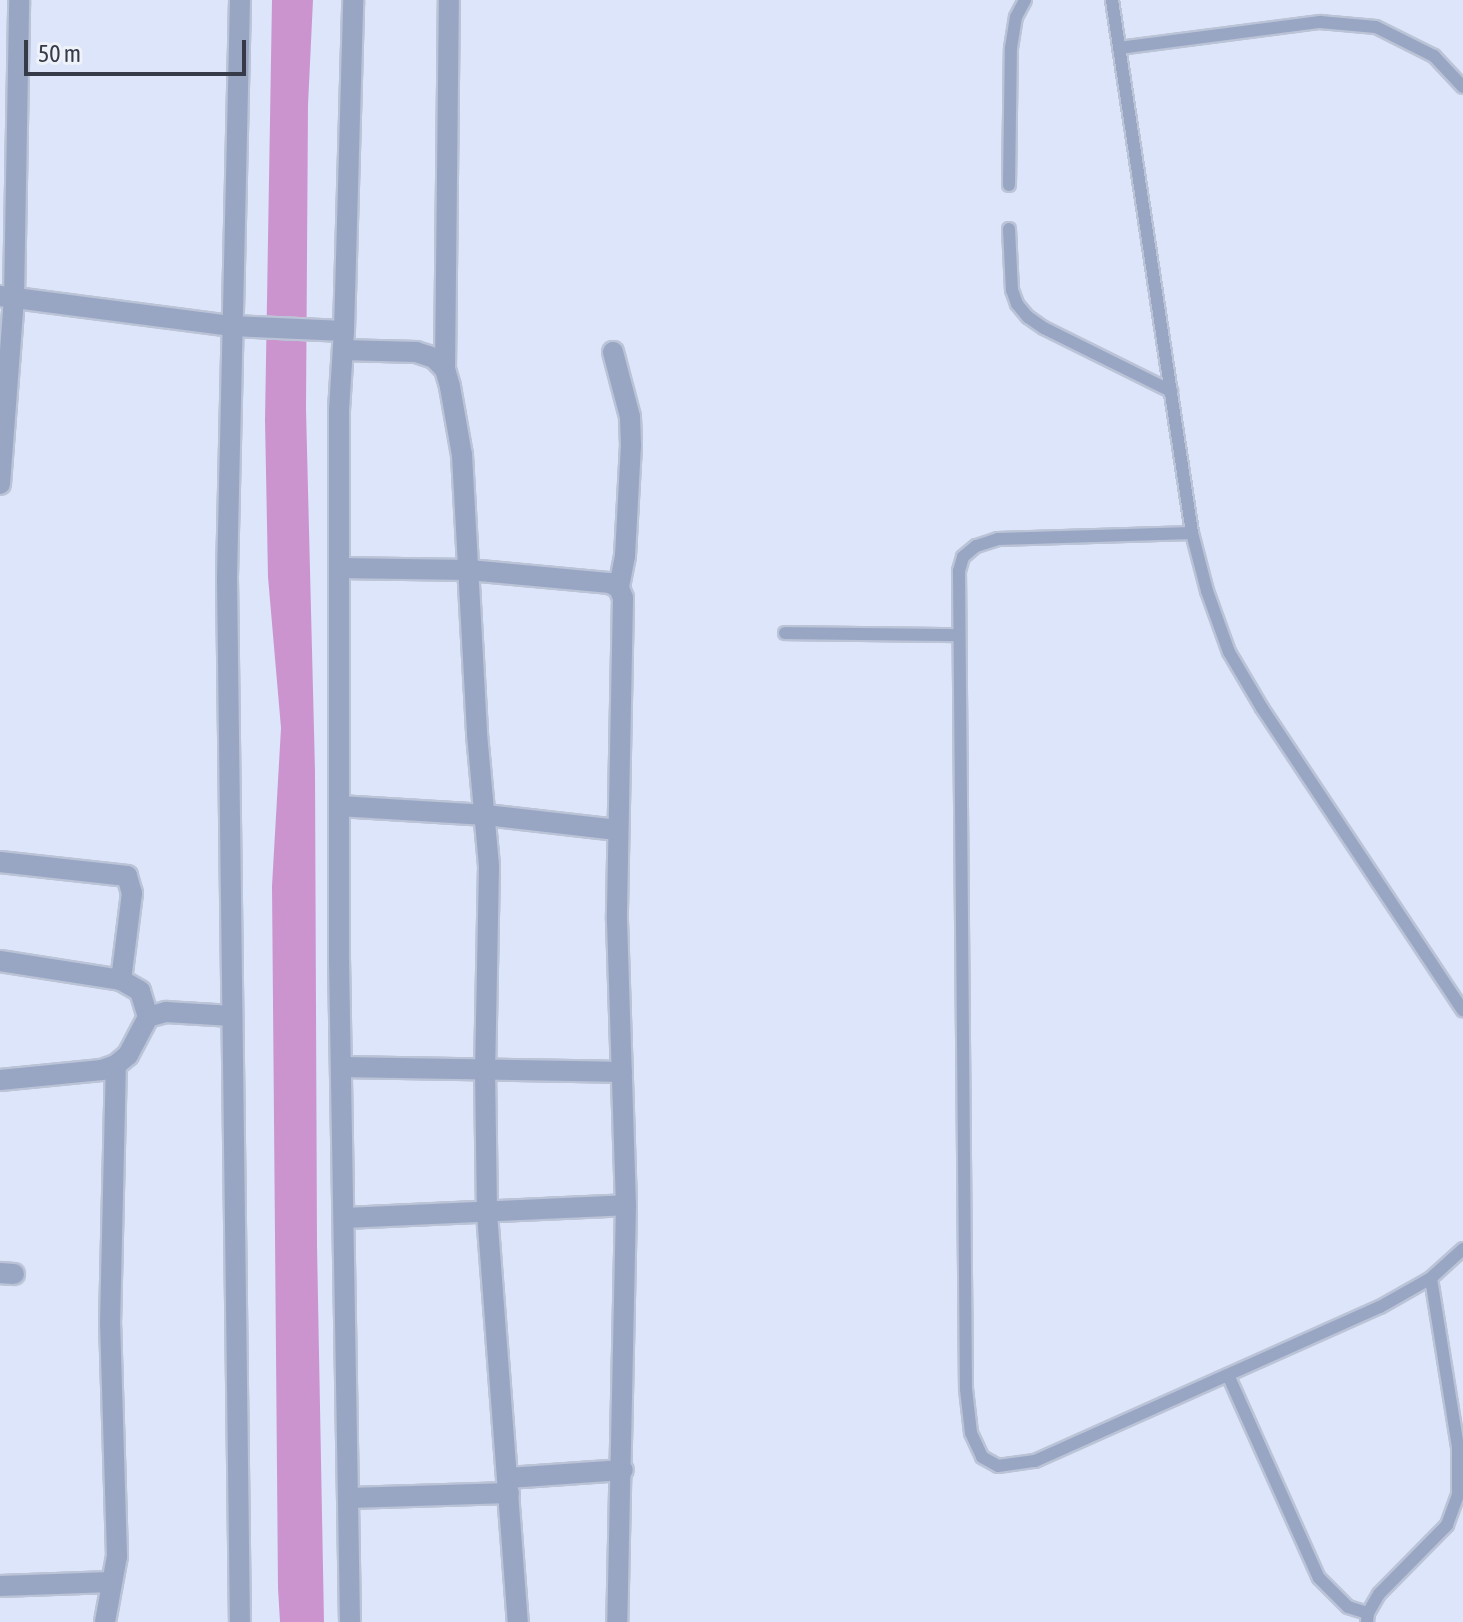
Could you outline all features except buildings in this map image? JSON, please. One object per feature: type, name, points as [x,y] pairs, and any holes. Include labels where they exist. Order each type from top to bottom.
[{"type":"street","points":[[0,484],[19,0]]},
{"type":"street","points":[[240,0],[238,327],[227,577],[240,1622]]},
{"type":"street","points":[[350,1622],[341,1067],[339,410],[344,341],[353,0]]},
{"type":"street","points":[[449,0],[445,369],[466,489],[477,734],[486,815],[489,894],[485,1069],[487,1213],[518,1622]]},
{"type":"street","points":[[7,297],[238,327],[314,330],[344,341],[416,352],[434,358],[445,369]]},
{"type":"street","points":[[613,352],[630,417],[631,445],[625,556],[619,588],[623,598],[617,830],[626,1205],[623,1470],[617,1622]]},
{"type":"street","points":[[339,568],[469,570],[610,583],[619,588]]},
{"type":"street","points":[[339,806],[486,815],[617,830]]},
{"type":"street","points":[[0,862],[127,876],[132,893],[121,980]]},
{"type":"street","points":[[0,961],[121,980],[140,991],[148,1017],[128,1055],[116,1065],[102,1070],[0,1080]]},
{"type":"street","points":[[148,1017],[166,1012],[232,1016]]},
{"type":"street","points":[[105,1622],[117,1556],[110,1325],[116,1065]]},
{"type":"street","points":[[341,1067],[622,1072]]},
{"type":"street","points":[[344,1218],[626,1205]]},
{"type":"street","points":[[349,1498],[509,1485],[623,1470]]},
{"type":"street","points":[[0,1586],[111,1582]]},
{"type":"lane","points":[[1009,185],[1011,48],[1016,17],[1025,0]]},
{"type":"lane","points":[[1112,0],[1192,533],[1207,591],[1229,652],[1463,1010]]},
{"type":"lane","points":[[1119,48],[1320,22],[1376,27],[1434,56],[1463,87]]},
{"type":"lane","points":[[1009,229],[1012,290],[1017,304],[1028,317],[1171,391]]},
{"type":"lane","points":[[1192,533],[998,539],[976,546],[963,557],[959,571],[957,635],[966,1389],[971,1433],[982,1457],[998,1466],[1035,1461],[1380,1307],[1431,1278],[1463,1249]]},
{"type":"lane","points":[[785,633],[957,635]]},
{"type":"lane","points":[[1228,1375],[1319,1578],[1348,1607],[1368,1618],[1379,1594],[1447,1525],[1458,1495],[1458,1447],[1431,1278]]},
{"type":"shaded area","points":[[272,0],[313,0],[308,105],[306,409],[315,771],[317,1245],[324,1622],[280,1622],[278,1588],[272,886],[281,728],[268,577],[265,420]]}]
